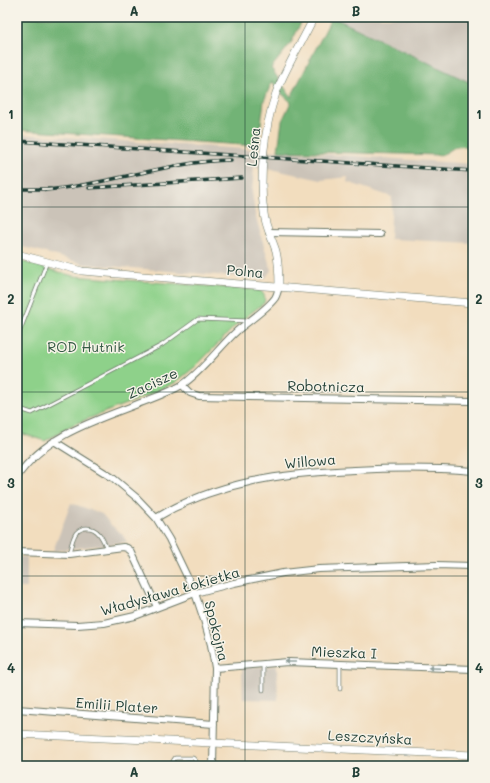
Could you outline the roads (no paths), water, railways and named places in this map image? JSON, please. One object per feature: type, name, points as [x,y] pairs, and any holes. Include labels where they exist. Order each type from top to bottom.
[{"type":"street","name":"Leśna","points":[[279,287],[278,263],[264,216],[262,188],[266,133],[270,113],[280,85],[314,17]]},
{"type":"street","points":[[269,232],[380,234]]},
{"type":"street","name":"Polna","points":[[17,254],[82,270],[473,303]]},
{"type":"street","name":"Zacisze","points":[[17,477],[24,466],[41,451],[72,430],[161,395],[182,385],[195,374],[233,335],[269,306],[276,297],[279,287]]},
{"type":"street","name":"Robotnicza","points":[[182,385],[190,393],[199,396],[473,401]]},
{"type":"street","name":"Spokojna","points":[[54,441],[112,478],[137,498],[156,518],[169,539],[195,593],[211,645],[215,668],[213,766]]},
{"type":"street","name":"Willowa","points":[[156,518],[190,500],[215,490],[244,482],[274,477],[324,471],[393,468],[473,471]]},
{"type":"street","points":[[17,552],[69,554],[123,547],[127,548],[131,551],[157,607]]},
{"type":"street","name":"Władysława Łokietka","points":[[17,623],[90,625],[118,621],[195,593],[283,573],[436,565],[473,566]]},
{"type":"street","name":"Mieszka I","points":[[215,668],[288,662],[473,669]]},
{"type":"street","name":"Emilii Plater","points":[[17,709],[214,724]]},
{"type":"street","name":"Leszczyńska","points":[[17,734],[473,755]]},
{"type":"lane","points":[[17,338],[47,262]]},
{"type":"lane","points":[[17,408],[32,413],[162,345],[198,319],[249,321]]},
{"type":"lane","points":[[69,554],[75,534],[84,528],[97,531],[102,537],[107,549]]},
{"type":"lane","points":[[263,664],[263,690]]},
{"type":"lane","points":[[340,664],[340,689]]},
{"type":"lane","points":[[173,766],[173,761],[175,758],[193,758],[196,762],[196,766]]},
{"type":"railway","points":[[17,141],[473,171]]},
{"type":"railway","points":[[46,190],[92,183],[184,164],[231,160]]},
{"type":"railway","points":[[89,188],[242,178]]},
{"type":"railway","points":[[17,189],[51,189]]},
{"type":"park label","name":"ROD Hutnik","points":[[86,346]]}]
